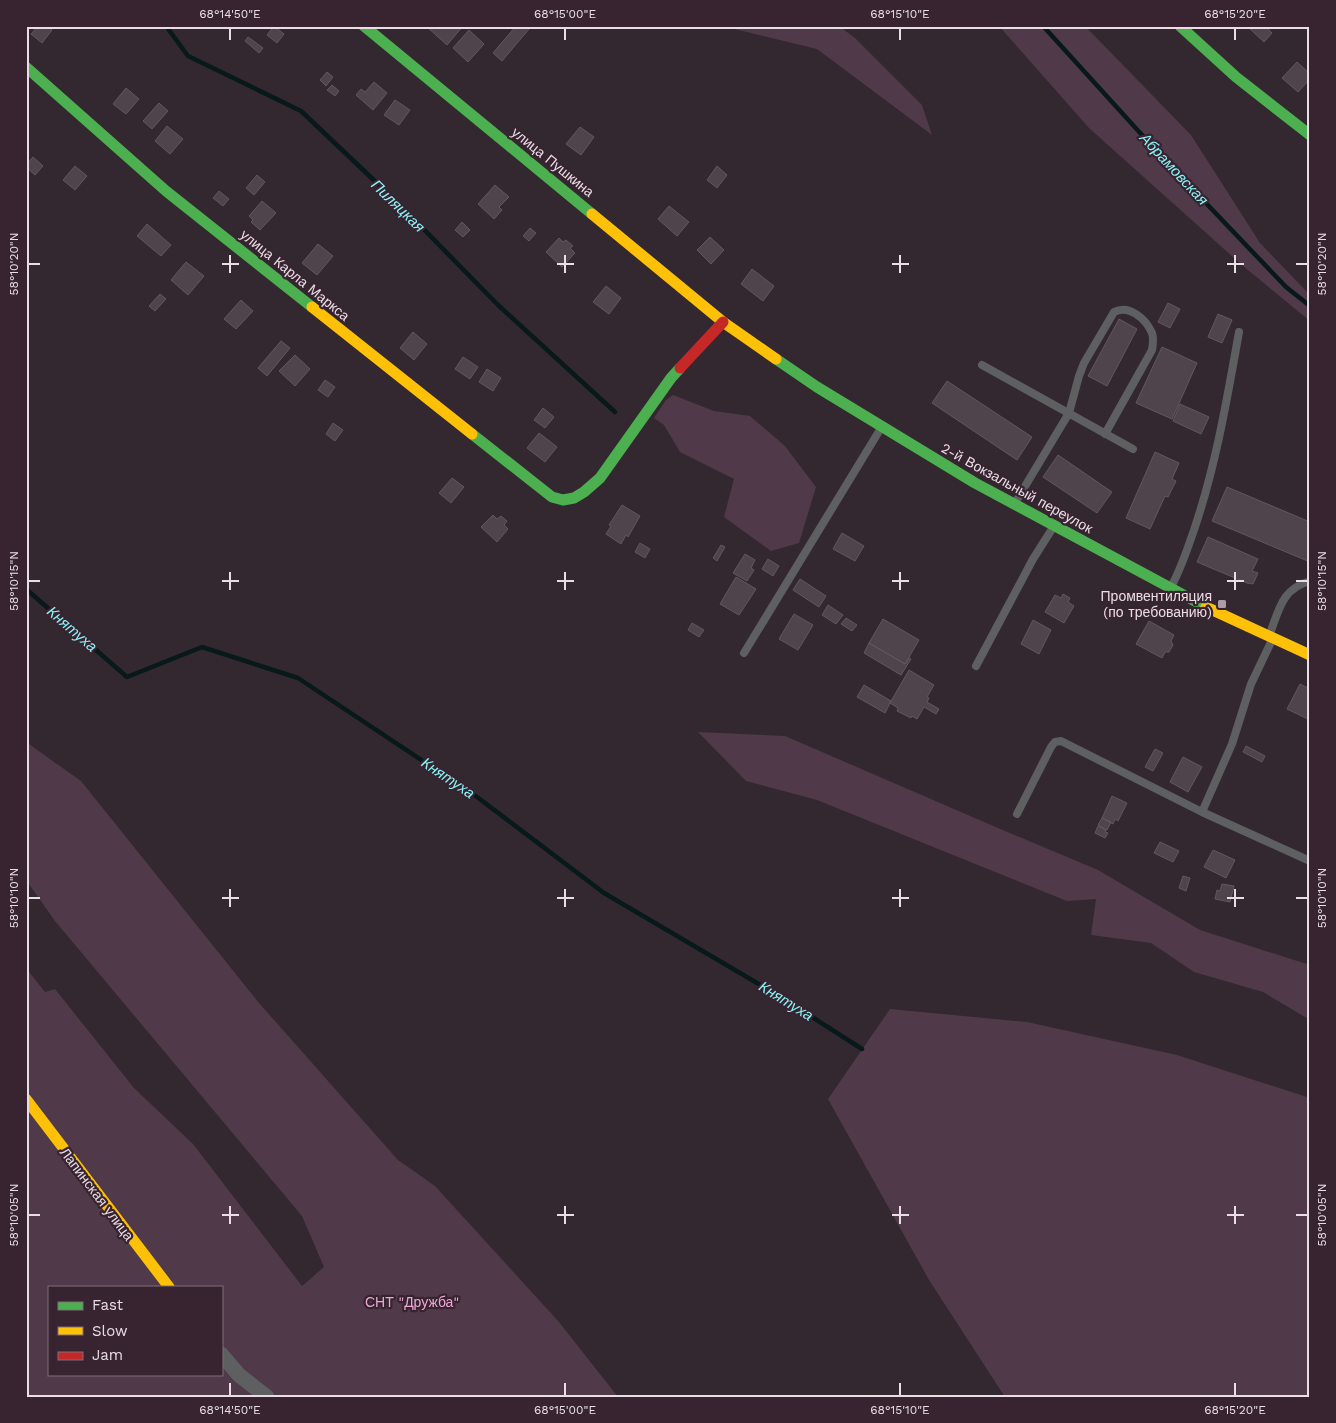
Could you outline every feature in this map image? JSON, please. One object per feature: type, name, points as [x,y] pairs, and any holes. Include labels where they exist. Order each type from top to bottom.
[{"type":"street","name":"улица Пушкина","points":[[364,26],[723,322]]},
{"type":"street","points":[[1180,26],[1236,77],[1310,135]]},
{"type":"street","name":"улица Карла Маркса","points":[[26,67],[166,191],[552,497],[563,500],[574,498],[600,478],[671,378],[723,322]]},
{"type":"street","name":"2-й Вокзальный переулок","points":[[723,322],[817,388],[1014,504],[1171,588],[1310,655]]},
{"type":"street","name":"Лапинская улица","points":[[26,1099],[168,1286]]},
{"type":"street","points":[[222,1355],[240,1375],[267,1397]]},
{"type":"lane","points":[[1014,504],[1069,414],[1084,364],[1114,312],[1120,309],[1129,310],[1140,317],[1147,325],[1153,334],[1154,341],[1152,350],[1105,434]]},
{"type":"lane","points":[[1171,588],[1181,568],[1210,479],[1222,428],[1239,332]]},
{"type":"lane","points":[[982,365],[1133,449]]},
{"type":"lane","points":[[744,653],[882,427]]},
{"type":"lane","points":[[976,666],[1033,559],[1054,526]]},
{"type":"lane","points":[[1202,812],[1232,744],[1251,684],[1271,637],[1284,599],[1289,591],[1298,585],[1310,581]]},
{"type":"lane","points":[[1017,814],[1051,747],[1055,742],[1061,742],[1202,812],[1310,861]]},
{"type":"green space","points":[[722,26],[839,26],[855,38],[922,105],[932,135],[817,49]]},
{"type":"green space","points":[[999,26],[1085,26],[1191,135],[1260,243],[1310,295],[1310,321],[1243,266],[1089,128]]},
{"type":"green space","points":[[673,395],[714,411],[750,416],[785,446],[816,487],[799,543],[771,551],[724,517],[734,479],[680,452],[664,425],[654,418],[666,400]]},
{"type":"green space","points":[[698,732],[785,736],[1098,870],[1200,930],[1310,965],[1310,1020],[1263,992],[1194,972],[1151,943],[1091,935],[1096,899],[1067,901],[817,800],[746,781]]},
{"type":"green space","name":"СНТ \"Дружба\"","points":[[26,742],[81,781],[259,1003],[398,1160],[435,1186],[559,1322],[618,1397],[26,1397],[26,968],[45,992],[55,989],[134,1088],[193,1144],[302,1286],[324,1267],[302,1216],[55,921],[26,880]]},
{"type":"green space","points":[[890,1009],[1027,1022],[1177,1055],[1310,1098],[1310,1397],[1005,1397],[929,1280],[828,1099]]},
{"type":"building","points":[[38,26],[48,26],[52,30],[42,43],[31,34]]},
{"type":"building","points":[[274,26],[284,34],[277,43],[267,35]]},
{"type":"building","points":[[426,26],[463,26],[447,45]]},
{"type":"building","points":[[516,26],[526,26],[529,29],[502,61],[493,53]]},
{"type":"building","points":[[1251,26],[1265,26],[1272,33],[1264,42],[1249,28]]},
{"type":"building","points":[[469,30],[484,44],[468,62],[453,48]]},
{"type":"building","points":[[248,37],[263,48],[259,53],[245,41]]},
{"type":"building","points":[[1297,62],[1310,74],[1310,79],[1298,92],[1282,78]]},
{"type":"building","points":[[327,72],[333,77],[326,86],[320,80]]},
{"type":"building","points":[[374,82],[387,93],[373,110],[356,95],[361,89],[365,92]]},
{"type":"building","points":[[332,85],[339,91],[335,96],[327,90]]},
{"type":"building","points":[[126,88],[139,99],[126,114],[113,104]]},
{"type":"building","points":[[395,100],[410,110],[399,125],[384,115]]},
{"type":"building","points":[[159,103],[168,111],[152,129],[143,121]]},
{"type":"building","points":[[167,126],[183,139],[170,154],[155,141]]},
{"type":"building","points":[[580,127],[594,137],[581,155],[566,144]]},
{"type":"building","points":[[33,157],[43,166],[35,175],[26,167]]},
{"type":"building","points":[[75,166],[87,176],[75,190],[63,180]]},
{"type":"building","points":[[717,166],[727,175],[717,188],[707,180]]},
{"type":"building","points":[[257,175],[265,182],[254,195],[246,188]]},
{"type":"building","points":[[495,185],[509,197],[499,207],[502,210],[494,219],[478,204]]},
{"type":"building","points":[[219,191],[229,199],[223,206],[213,198]]},
{"type":"building","points":[[262,201],[276,213],[260,230],[251,222],[253,220],[249,216]]},
{"type":"building","points":[[669,206],[689,222],[677,236],[658,219]]},
{"type":"building","points":[[462,222],[470,230],[463,237],[455,230]]},
{"type":"building","points":[[147,224],[171,245],[161,256],[137,236]]},
{"type":"building","points":[[530,228],[536,233],[529,241],[523,236]]},
{"type":"building","points":[[710,237],[724,250],[711,264],[697,250]]},
{"type":"building","points":[[559,238],[563,242],[566,240],[573,246],[570,248],[575,253],[562,267],[546,252]]},
{"type":"building","points":[[318,244],[333,256],[317,275],[302,263]]},
{"type":"building","points":[[186,262],[204,276],[188,295],[171,280]]},
{"type":"building","points":[[752,269],[774,286],[763,301],[741,284]]},
{"type":"building","points":[[606,286],[621,298],[609,314],[593,302]]},
{"type":"building","points":[[160,294],[166,299],[155,311],[149,306]]},
{"type":"building","points":[[241,300],[253,311],[236,329],[224,319]]},
{"type":"building","points":[[1168,303],[1180,309],[1170,328],[1158,322]]},
{"type":"building","points":[[1218,314],[1232,320],[1222,343],[1208,337]]},
{"type":"building","points":[[1119,319],[1137,329],[1107,386],[1088,376]]},
{"type":"building","points":[[413,332],[427,344],[414,360],[400,348]]},
{"type":"building","points":[[281,341],[290,348],[267,376],[258,368]]},
{"type":"building","points":[[1162,347],[1197,363],[1172,419],[1136,403]]},
{"type":"building","points":[[295,355],[310,369],[295,386],[279,371]]},
{"type":"building","points":[[463,357],[478,367],[470,379],[455,369]]},
{"type":"building","points":[[487,369],[501,378],[493,391],[479,382]]},
{"type":"building","points":[[325,380],[335,387],[328,397],[318,390]]},
{"type":"building","points":[[947,381],[1032,437],[1017,460],[932,403]]},
{"type":"building","points":[[1180,404],[1209,417],[1201,434],[1173,421]]},
{"type":"building","points":[[543,408],[554,417],[545,428],[534,420]]},
{"type":"building","points":[[333,423],[343,430],[335,441],[326,434]]},
{"type":"building","points":[[539,433],[557,447],[545,462],[527,448]]},
{"type":"building","points":[[1155,452],[1179,463],[1172,479],[1176,481],[1168,497],[1165,496],[1150,529],[1126,518]]},
{"type":"building","points":[[1058,455],[1112,492],[1097,513],[1043,477]]},
{"type":"building","points":[[452,478],[464,487],[451,503],[439,493]]},
{"type":"building","points":[[1227,487],[1310,522],[1310,562],[1212,521]]},
{"type":"building","points":[[622,505],[640,516],[628,537],[626,535],[621,544],[606,534],[611,526],[609,525]]},
{"type":"building","points":[[493,515],[497,519],[501,516],[507,521],[504,525],[508,529],[497,542],[481,527]]},
{"type":"building","points":[[842,533],[864,546],[855,561],[833,549]]},
{"type":"building","points":[[1208,537],[1258,559],[1252,571],[1258,573],[1253,584],[1197,562]]},
{"type":"building","points":[[640,543],[650,549],[645,558],[635,552]]},
{"type":"building","points":[[721,545],[725,547],[717,561],[713,558]]},
{"type":"building","points":[[745,554],[755,560],[751,568],[754,570],[747,581],[733,573]]},
{"type":"building","points":[[768,559],[779,566],[773,576],[762,569]]},
{"type":"building","points":[[736,577],[756,589],[739,615],[720,604]]},
{"type":"building","points":[[800,579],[826,596],[819,607],[793,590]]},
{"type":"building","points":[[1063,594],[1070,598],[1068,602],[1074,606],[1064,623],[1045,612],[1055,595],[1061,598]]},
{"type":"building","points":[[828,605],[843,615],[836,624],[822,615]]},
{"type":"building","points":[[794,614],[813,625],[798,650],[779,639]]},
{"type":"building","points":[[846,618],[857,625],[852,631],[841,624]]},
{"type":"building","points":[[883,619],[919,640],[905,664],[869,643]]},
{"type":"building","points":[[1033,620],[1051,630],[1039,654],[1021,644]]},
{"type":"building","points":[[1149,621],[1174,635],[1171,641],[1173,645],[1169,652],[1165,652],[1162,658],[1136,644]]},
{"type":"building","points":[[692,623],[704,630],[699,637],[688,630]]},
{"type":"building","points":[[869,643],[905,664],[909,658],[911,659],[901,675],[864,653]]},
{"type":"building","points":[[909,670],[934,685],[927,697],[929,698],[927,702],[939,709],[936,714],[924,707],[917,719],[912,716],[911,718],[897,711],[898,708],[890,703]]},
{"type":"building","points":[[1300,684],[1310,689],[1310,720],[1287,709]]},
{"type":"building","points":[[864,685],[891,701],[885,713],[857,697]]},
{"type":"building","points":[[1246,746],[1265,756],[1262,762],[1243,752]]},
{"type":"building","points":[[1155,749],[1163,753],[1153,771],[1145,767]]},
{"type":"building","points":[[1183,757],[1202,767],[1188,792],[1170,782]]},
{"type":"building","points":[[1112,796],[1127,803],[1118,821],[1115,819],[1113,824],[1102,818]]},
{"type":"building","points":[[1102,818],[1111,822],[1107,830],[1098,825]]},
{"type":"building","points":[[1098,826],[1108,833],[1105,838],[1095,833]]},
{"type":"building","points":[[1160,842],[1179,851],[1173,862],[1154,853]]},
{"type":"building","points":[[1213,850],[1235,860],[1226,878],[1204,867]]},
{"type":"building","points":[[1183,876],[1190,878],[1186,891],[1179,888]]},
{"type":"building","points":[[1222,884],[1234,886],[1230,902],[1215,899],[1217,890],[1220,891]]},
{"type":"waterway","name":"Пиляцкая","points":[[166,26],[188,56],[301,111],[399,204],[498,305],[615,412]]},
{"type":"waterway","name":"Абрамовская","points":[[1043,26],[1162,157],[1286,287],[1310,306]]},
{"type":"waterway","name":"Княтуха","points":[[26,589],[127,677],[202,647],[298,678],[477,797],[604,893],[784,999],[862,1049]]},
{"type":"traffic: fast","points":[[364,26],[592,214]]},
{"type":"traffic: fast","points":[[1180,26],[1236,77],[1310,135]]},
{"type":"traffic: fast","points":[[26,67],[166,191],[312,307]]},
{"type":"traffic: fast","points":[[776,359],[817,387],[975,483],[1206,607]]},
{"type":"traffic: fast","points":[[472,434],[552,497],[563,500],[574,498],[600,478],[680,368]]},
{"type":"traffic: slow","points":[[592,214],[723,322],[776,359]]},
{"type":"traffic: slow","points":[[312,307],[472,434]]},
{"type":"traffic: slow","points":[[1206,607],[1310,655]]},
{"type":"traffic: slow","points":[[26,1099],[168,1286]]},
{"type":"traffic: jam","points":[[680,368],[723,322]]},
{"type":"place","name":"Промвентиляция (по требованию)","points":[[1222,604]]}]
